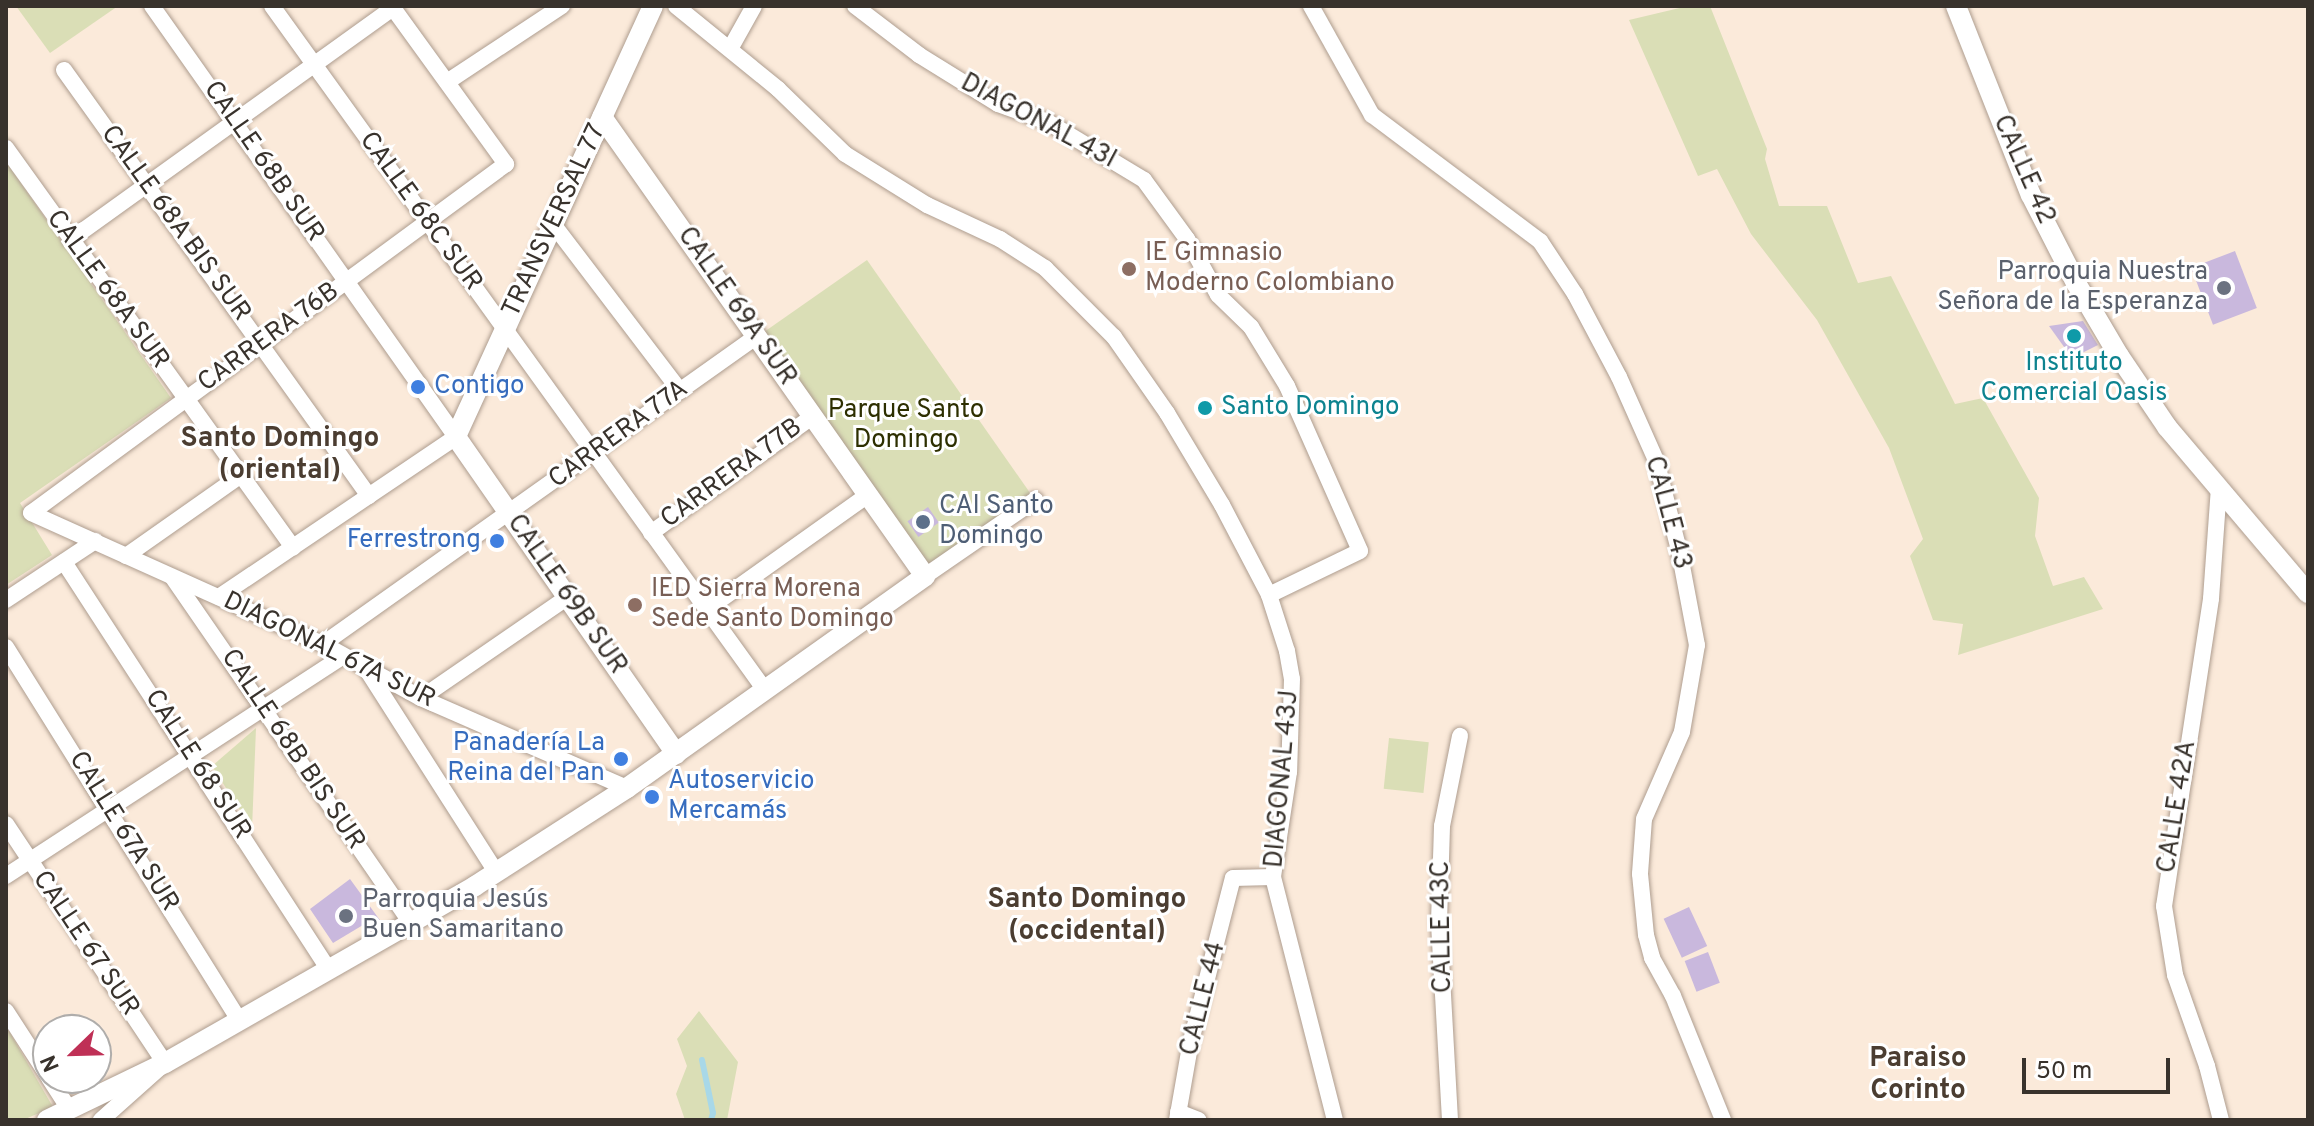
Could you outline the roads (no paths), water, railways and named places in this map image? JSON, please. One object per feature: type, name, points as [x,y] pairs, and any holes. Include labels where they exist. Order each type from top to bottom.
[{"type":"street","name":"CALLE 68B SUR","points":[[152,6],[456,437]]},
{"type":"street","name":"CALLE 68C SUR","points":[[272,6],[765,690]]},
{"type":"street","points":[[70,240],[394,7],[447,82],[562,6]]},
{"type":"street","name":"TRANSVERSAL 77","points":[[456,437],[653,6]]},
{"type":"street","points":[[676,6],[730,49],[754,6]]},
{"type":"street","name":"DIAGONAL 43I","points":[[855,6],[919,55],[998,104],[1048,122],[1144,180],[1187,239],[1218,295],[1251,327],[1287,386],[1360,551],[1269,595]]},
{"type":"street","name":"CALLE 43","points":[[1311,6],[1372,115],[1540,241],[1575,294],[1619,377],[1656,460],[1679,550],[1697,645],[1682,732],[1644,819],[1640,874],[1646,935],[1652,958],[1673,996],[1723,1120]]},
{"type":"street","name":"CALLE 42","points":[[1956,6],[2031,195],[2076,283],[2167,427],[2308,593]]},
{"type":"street","name":"DIAGONAL 43J","points":[[730,49],[845,154],[927,205],[1000,239],[1045,268],[1114,337],[1167,413],[1222,505],[1269,595],[1292,679],[1289,772],[1273,877],[1335,1120]]},
{"type":"street","name":"CALLE 68A BIS SUR","points":[[64,70],[369,496]]},
{"type":"street","name":"CARRERA 76B","points":[[31,513],[506,164],[447,82]]},
{"type":"street","name":"CALLE 69A SUR","points":[[602,117],[925,576]]},
{"type":"street","name":"CALLE 68A SUR","points":[[6,148],[293,548]]},
{"type":"street","points":[[553,224],[680,391]]},
{"type":"street","name":"CARRERA 77A","points":[[323,644],[757,336]]},
{"type":"street","name":"CARRERA 77B","points":[[651,533],[813,416]]},
{"type":"street","points":[[219,597],[456,437]]},
{"type":"street","name":"CALLE 69B SUR","points":[[456,437],[676,754]]},
{"type":"street","points":[[126,556],[240,476]]},
{"type":"street","name":"CALLE 42A","points":[[2219,487],[2211,599],[2164,906],[2179,988],[2207,1066],[2221,1120]]},
{"type":"street","points":[[706,610],[869,494]]},
{"type":"street","points":[[47,1120],[165,1063],[238,1018],[411,923],[496,872],[627,788],[1035,500]]},
{"type":"street","name":"DIAGONAL 67A SUR","points":[[31,513],[323,644],[421,698],[627,788]]},
{"type":"street","points":[[6,600],[95,541]]},
{"type":"street","name":"CALLE 68 SUR","points":[[64,562],[328,969]]},
{"type":"street","name":"CALLE 68B BIS SUR","points":[[173,577],[411,923]]},
{"type":"street","points":[[421,698],[568,597]]},
{"type":"street","name":"CALLE 67A SUR","points":[[6,647],[110,808],[238,1018]]},
{"type":"street","points":[[6,876],[343,656]]},
{"type":"street","points":[[364,666],[496,872]]},
{"type":"street","name":"CALLE 43C","points":[[1450,1120],[1439,922],[1442,826],[1460,736]]},
{"type":"street","name":"CALLE 67 SUR","points":[[6,824],[165,1063]]},
{"type":"street","name":"CALLE 44","points":[[1178,1116],[1191,1041],[1233,878],[1273,877]]},
{"type":"street","points":[[6,1011],[32,1051]]},
{"type":"street","points":[[101,1120],[165,1063]]},
{"type":"street","points":[[60,1094],[69,1109]]},
{"type":"street","points":[[1178,1116],[1199,1120]]},
{"type":"waterway","points":[[702,1060],[713,1113],[711,1120]]},
{"type":"place","name":"IE Gimnasio Moderno Colombiano","points":[[1129,269]]},
{"type":"place","name":"Parroquia Nuestra Señora de la Esperanza","points":[[2224,288]]},
{"type":"place","name":"Instituto Comercial Oasis","points":[[2074,336]]},
{"type":"place","name":"Contigo","points":[[418,387]]},
{"type":"place","name":"Santo Domingo","points":[[1205,408]]},
{"type":"place","name":"CAI Santo Domingo","points":[[923,522]]},
{"type":"place","name":"Ferrestrong","points":[[497,541]]},
{"type":"place","name":"IED Sierra Morena Sede Santo Domingo","points":[[635,605]]},
{"type":"place","name":"Panadería La Reina del Pan","points":[[621,759]]},
{"type":"place","name":"Autoservicio Mercamás","points":[[652,797]]},
{"type":"place","name":"Parroquia Jesús Buen Samaritano","points":[[346,916]]},
{"type":"district","name":"Santo Domingo (oriental)","points":[[280,455]]},
{"type":"district","name":"Santo Domingo (occidental)","points":[[1087,916]]},
{"type":"district","name":"Paraiso Corinto","points":[[1918,1075]]},
{"type":"park label","name":"Parque Santo Domingo","points":[[906,426]]}]
